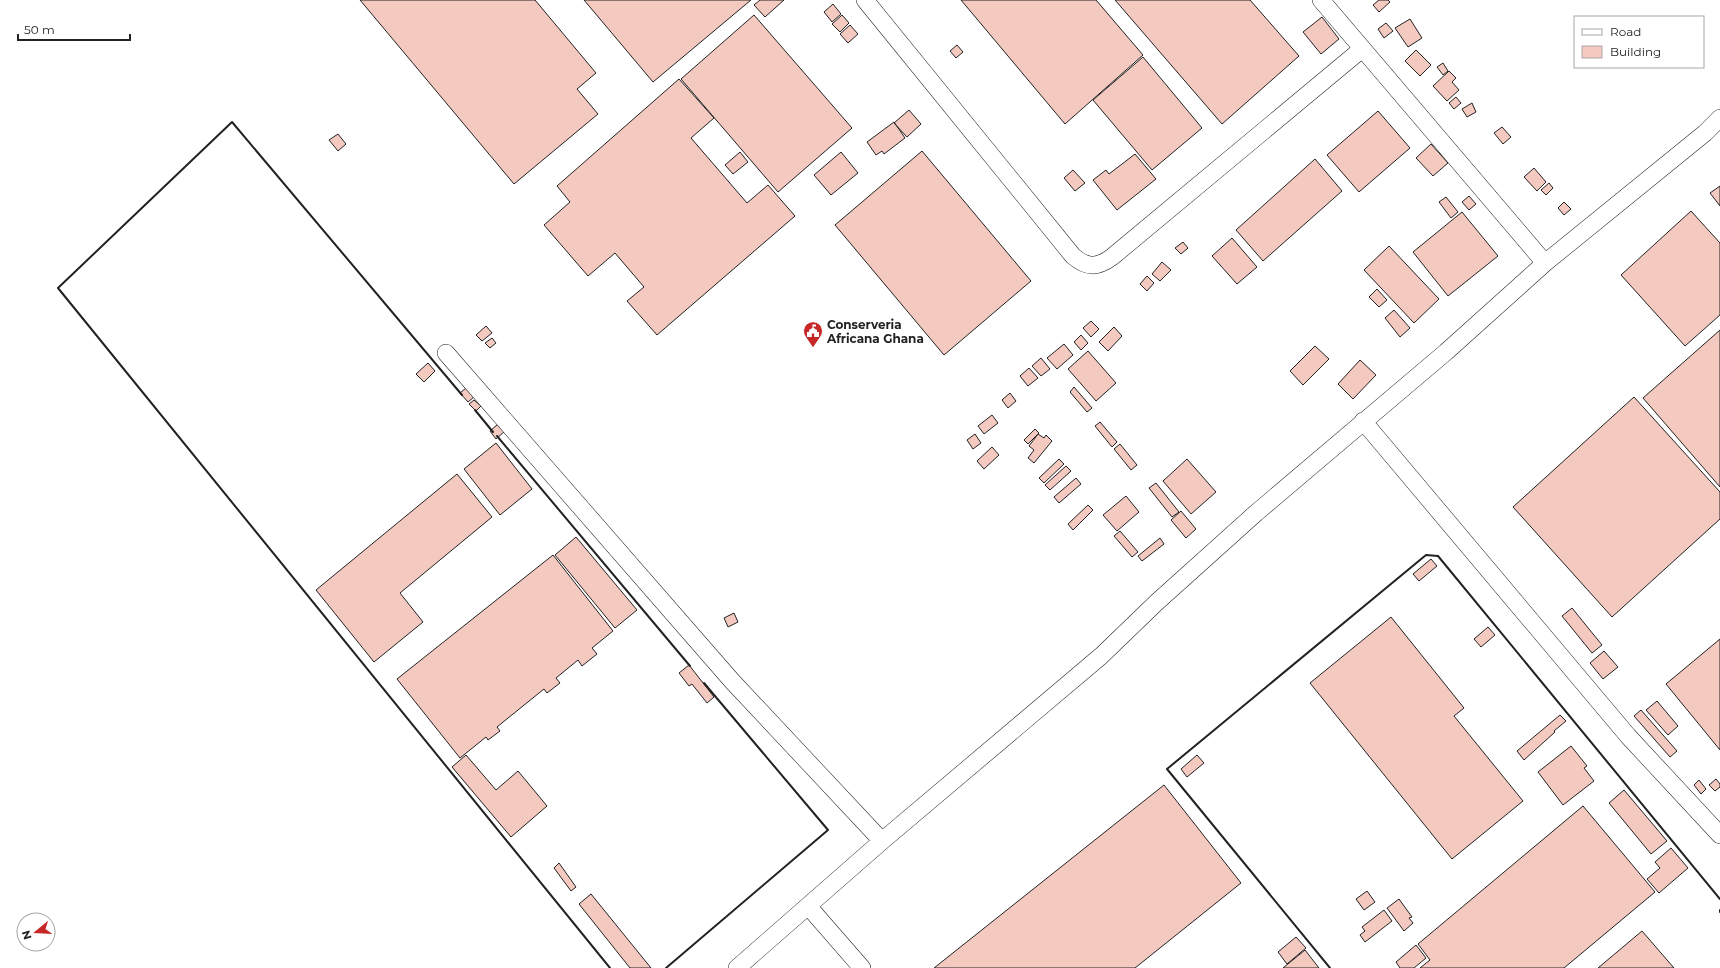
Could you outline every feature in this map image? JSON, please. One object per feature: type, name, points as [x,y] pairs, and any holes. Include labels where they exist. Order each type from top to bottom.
[{"type":"street","points":[[865,0],[1073,256],[1082,263],[1093,266],[1103,264],[1112,257],[1362,49]]},
{"type":"street","points":[[1321,0],[1545,263]]},
{"type":"street","points":[[737,968],[882,841],[1101,656],[1157,602],[1256,513],[1446,352],[1545,263],[1699,138],[1720,118]]},
{"type":"street","points":[[446,353],[732,681],[882,841]]},
{"type":"street","points":[[1363,421],[1628,736],[1720,835]]},
{"type":"street","points":[[808,906],[862,968]]},
{"type":"building","points":[[360,0],[535,0],[596,73],[577,89],[598,114],[514,184]]},
{"type":"building","points":[[584,0],[751,0],[653,82]]},
{"type":"building","points":[[760,0],[784,0],[765,17],[754,5]]},
{"type":"building","points":[[961,0],[1096,0],[1143,55],[1065,124]]},
{"type":"building","points":[[1115,0],[1250,0],[1299,56],[1222,124]]},
{"type":"building","points":[[1379,0],[1388,0],[1390,2],[1379,12],[1373,5]]},
{"type":"building","points":[[833,4],[841,14],[832,22],[824,12]]},
{"type":"building","points":[[754,15],[852,128],[778,192],[681,79]]},
{"type":"building","points":[[842,15],[849,23],[840,32],[832,24]]},
{"type":"building","points":[[1322,17],[1339,39],[1321,54],[1303,32]]},
{"type":"building","points":[[1410,19],[1422,38],[1408,47],[1395,28]]},
{"type":"building","points":[[1386,23],[1393,31],[1384,38],[1378,29]]},
{"type":"building","points":[[850,25],[858,34],[848,43],[840,34]]},
{"type":"building","points":[[957,45],[963,52],[956,58],[950,51]]},
{"type":"building","points":[[1416,50],[1431,65],[1420,76],[1405,61]]},
{"type":"building","points":[[1143,57],[1202,128],[1152,170],[1093,100]]},
{"type":"building","points":[[1443,63],[1448,71],[1443,75],[1437,67]]},
{"type":"building","points":[[1449,71],[1456,78],[1452,82],[1459,90],[1447,101],[1433,86]]},
{"type":"building","points":[[679,79],[714,118],[691,138],[747,203],[768,185],[795,216],[657,335],[627,301],[644,287],[615,253],[588,276],[544,225],[570,202],[557,186]]},
{"type":"building","points":[[1456,97],[1461,103],[1454,109],[1449,103]]},
{"type":"building","points":[[1472,103],[1476,112],[1467,117],[1462,109]]},
{"type":"building","points":[[909,110],[921,124],[907,137],[894,123]]},
{"type":"building","points":[[1378,111],[1410,148],[1359,192],[1327,155]]},
{"type":"building","points":[[894,122],[905,138],[884,154],[882,151],[876,155],[867,142]]},
{"type":"building","points":[[1502,127],[1511,137],[1503,144],[1494,133]]},
{"type":"building","points":[[338,134],[346,144],[338,151],[329,140]]},
{"type":"building","points":[[1431,144],[1448,163],[1433,176],[1416,158]]},
{"type":"building","points":[[922,151],[1031,281],[944,355],[835,225]]},
{"type":"building","points":[[740,152],[748,162],[733,174],[725,165]]},
{"type":"building","points":[[841,152],[858,173],[831,195],[814,175]]},
{"type":"building","points":[[1135,154],[1156,179],[1117,210],[1093,180],[1106,170],[1109,174]]},
{"type":"building","points":[[1315,159],[1342,191],[1263,261],[1236,230]]},
{"type":"building","points":[[1534,168],[1546,182],[1537,191],[1524,177]]},
{"type":"building","points":[[1073,170],[1085,183],[1075,191],[1064,178]]},
{"type":"building","points":[[1549,183],[1553,188],[1546,195],[1541,190]]},
{"type":"building","points":[[1720,186],[1720,206],[1710,193]]},
{"type":"building","points":[[1469,196],[1476,204],[1469,210],[1462,202]]},
{"type":"building","points":[[1446,197],[1458,212],[1451,218],[1439,202]]},
{"type":"building","points":[[1564,202],[1571,209],[1564,215],[1558,208]]},
{"type":"building","points":[[1691,211],[1720,243],[1720,315],[1685,346],[1621,275]]},
{"type":"building","points":[[1462,212],[1498,256],[1448,296],[1413,252]]},
{"type":"building","points":[[1232,238],[1257,267],[1237,284],[1212,256]]},
{"type":"building","points":[[1183,242],[1188,248],[1181,254],[1175,248]]},
{"type":"building","points":[[1389,246],[1439,299],[1414,323],[1364,270]]},
{"type":"building","points":[[1162,262],[1171,270],[1160,281],[1152,274]]},
{"type":"building","points":[[1147,276],[1154,283],[1147,291],[1140,284]]},
{"type":"building","points":[[1377,289],[1387,300],[1379,307],[1369,297]]},
{"type":"building","points":[[1394,310],[1410,328],[1400,337],[1385,318]]},
{"type":"building","points":[[1091,321],[1099,329],[1091,337],[1083,328]]},
{"type":"building","points":[[486,326],[492,333],[482,341],[476,335]]},
{"type":"building","points":[[1114,327],[1122,336],[1108,351],[1099,342]]},
{"type":"building","points":[[1720,330],[1720,487],[1643,398]]},
{"type":"building","points":[[1081,335],[1088,343],[1081,350],[1074,342]]},
{"type":"building","points":[[492,338],[496,343],[490,348],[485,343]]},
{"type":"building","points":[[1064,344],[1073,355],[1057,369],[1047,358]]},
{"type":"building","points":[[1315,346],[1329,359],[1303,385],[1290,371]]},
{"type":"building","points":[[1088,351],[1116,383],[1096,401],[1068,369]]},
{"type":"building","points":[[1041,358],[1050,369],[1041,376],[1032,366]]},
{"type":"building","points":[[1360,360],[1376,375],[1353,399],[1338,384]]},
{"type":"building","points":[[428,363],[435,371],[424,382],[416,374]]},
{"type":"building","points":[[1029,368],[1038,378],[1028,386],[1020,376]]},
{"type":"building","points":[[1074,387],[1092,408],[1087,412],[1070,392]]},
{"type":"building","points":[[466,388],[474,397],[468,402],[460,393]]},
{"type":"building","points":[[1010,393],[1016,401],[1008,408],[1002,400]]},
{"type":"building","points":[[1634,397],[1720,492],[1720,519],[1612,617],[1513,507]]},
{"type":"building","points":[[474,400],[481,406],[476,411],[469,404]]},
{"type":"building","points":[[992,415],[998,423],[984,434],[978,426]]},
{"type":"building","points":[[1100,422],[1117,442],[1112,447],[1095,426]]},
{"type":"building","points":[[498,424],[505,431],[496,439],[490,431]]},
{"type":"building","points":[[1035,429],[1039,433],[1028,444],[1024,440]]},
{"type":"building","points":[[975,434],[981,443],[973,449],[967,440]]},
{"type":"building","points":[[1038,434],[1044,438],[1046,435],[1052,441],[1034,463],[1028,458],[1034,450],[1029,446]]},
{"type":"building","points":[[496,443],[532,489],[500,515],[464,469]]},
{"type":"building","points":[[1120,444],[1137,465],[1131,470],[1114,449]]},
{"type":"building","points":[[992,447],[999,455],[984,469],[977,461]]},
{"type":"building","points":[[1059,459],[1064,464],[1044,483],[1039,478]]},
{"type":"building","points":[[1187,459],[1216,492],[1191,514],[1163,481]]},
{"type":"building","points":[[1066,466],[1071,471],[1050,490],[1045,485]]},
{"type":"building","points":[[457,474],[492,517],[400,593],[423,622],[374,662],[316,590]]},
{"type":"building","points":[[1076,478],[1081,484],[1059,503],[1054,497]]},
{"type":"building","points":[[1156,483],[1179,512],[1172,517],[1149,488]]},
{"type":"building","points":[[1126,496],[1139,512],[1117,531],[1103,515]]},
{"type":"building","points":[[1088,505],[1093,510],[1073,530],[1068,524]]},
{"type":"building","points":[[1181,511],[1196,529],[1186,538],[1171,520]]},
{"type":"building","points":[[1120,531],[1138,552],[1132,557],[1114,536]]},
{"type":"building","points":[[576,537],[637,610],[615,628],[555,555]]},
{"type":"building","points":[[1160,538],[1164,544],[1142,561],[1138,556]]},
{"type":"building","points":[[553,555],[613,631],[592,648],[597,654],[582,666],[578,660],[556,678],[560,683],[547,693],[544,689],[497,727],[500,731],[488,740],[486,737],[460,758],[397,679]]},
{"type":"building","points":[[1431,559],[1437,566],[1419,581],[1413,574]]},
{"type":"building","points":[[1572,608],[1602,645],[1592,653],[1562,616]]},
{"type":"building","points":[[734,613],[738,622],[728,627],[724,618]]},
{"type":"building","points":[[1391,617],[1464,708],[1454,716],[1523,801],[1452,859],[1310,683]]},
{"type":"building","points":[[1488,627],[1495,635],[1481,647],[1474,639]]},
{"type":"building","points":[[1720,639],[1720,750],[1666,684]]},
{"type":"building","points":[[1604,651],[1618,667],[1603,679],[1590,663]]},
{"type":"building","points":[[689,665],[714,697],[707,703],[692,684],[689,686],[679,673]]},
{"type":"building","points":[[1657,701],[1678,726],[1668,735],[1646,710]]},
{"type":"building","points":[[1641,710],[1677,751],[1670,757],[1634,716]]},
{"type":"building","points":[[1560,715],[1566,721],[1524,760],[1517,751]]},
{"type":"building","points":[[1571,746],[1587,766],[1584,768],[1594,781],[1563,805],[1538,772]]},
{"type":"building","points":[[466,755],[496,790],[518,771],[547,806],[511,837],[452,767]]},
{"type":"building","points":[[1197,755],[1204,763],[1187,777],[1181,769]]},
{"type":"building","points":[[1716,779],[1720,784],[1720,787],[1715,791],[1709,785]]},
{"type":"building","points":[[1699,780],[1706,789],[1701,794],[1694,785]]},
{"type":"building","points":[[1164,785],[1241,883],[1135,968],[934,968]]},
{"type":"building","points":[[1624,790],[1667,841],[1651,854],[1609,803]]},
{"type":"building","points":[[1583,806],[1655,892],[1564,968],[1420,968],[1430,960],[1418,944]]},
{"type":"building","points":[[1671,848],[1688,868],[1659,893],[1647,879],[1660,868],[1655,862]]},
{"type":"building","points":[[559,863],[576,887],[571,891],[554,868]]},
{"type":"building","points":[[1367,891],[1375,902],[1364,910],[1356,899]]},
{"type":"building","points":[[591,894],[651,968],[630,968],[579,904]]},
{"type":"building","points":[[1399,899],[1412,917],[1409,918],[1413,923],[1404,931],[1387,908]]},
{"type":"building","points":[[1384,910],[1392,921],[1365,942],[1360,935],[1365,931],[1362,927]]},
{"type":"building","points":[[1642,931],[1674,968],[1598,968]]},
{"type":"building","points":[[1296,937],[1306,948],[1287,964],[1278,952]]},
{"type":"building","points":[[1416,945],[1426,958],[1414,968],[1400,968],[1396,962]]},
{"type":"building","points":[[1305,950],[1319,968],[1283,968]]},
{"type":"wall","points":[[462,395],[232,122],[58,288],[610,968]]},
{"type":"wall","points":[[475,410],[493,432]]},
{"type":"wall","points":[[497,436],[690,666]]},
{"type":"wall","points":[[1330,968],[1167,769],[1426,555],[1438,556],[1720,899]]},
{"type":"wall","points":[[666,968],[828,830],[704,683]]},
{"type":"place","name":"Conserveria Africana Ghana","points":[[813,348]]}]
